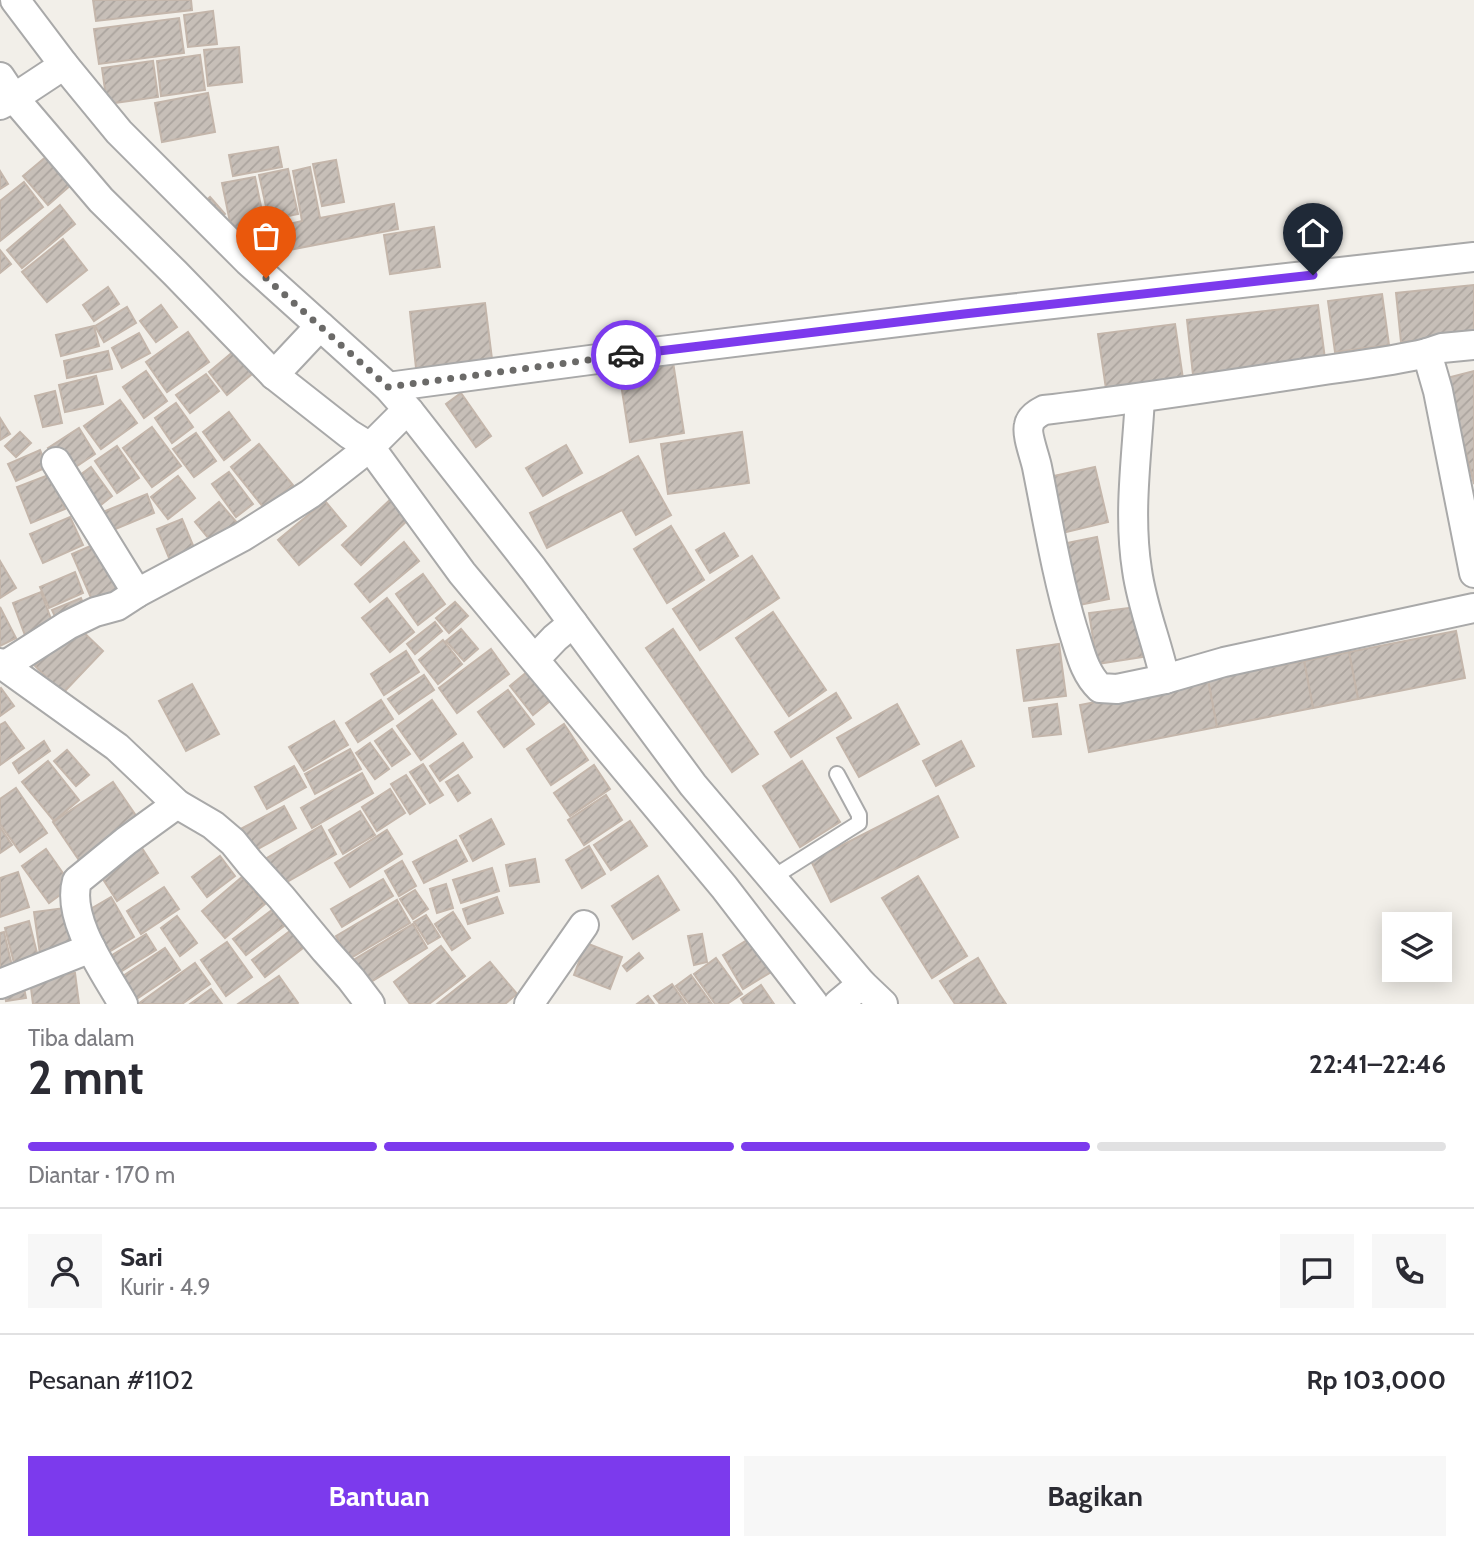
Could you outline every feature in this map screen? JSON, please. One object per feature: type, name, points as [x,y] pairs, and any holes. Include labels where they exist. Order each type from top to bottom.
[{"type":"street","points":[[15,0],[25,85],[101,200],[175,272],[283,365],[349,434],[372,444],[462,573],[552,643],[693,785],[772,878],[850,994],[883,1004]]},
{"type":"street","points":[[25,85],[119,132],[248,261],[388,387],[403,416],[533,569],[552,643],[724,887],[814,1004]]},
{"type":"street","points":[[388,387],[950,315],[1474,257]]},
{"type":"street","points":[[283,365],[320,326]]},
{"type":"street","points":[[1474,345],[1442,348],[1391,361],[1044,410],[1035,415],[1029,424],[1061,592],[1083,663],[1091,679],[1100,688],[1118,689],[1165,679],[1224,662],[1474,608]]},
{"type":"street","points":[[1427,353],[1438,391],[1474,573]]},
{"type":"street","points":[[1140,398],[1132,527],[1145,613],[1165,679]]},
{"type":"street","points":[[370,1004],[233,842],[213,825],[177,804],[117,747],[2,664],[68,625],[95,612],[117,606],[242,537],[310,494],[403,416]]},
{"type":"street","points":[[56,462],[137,593]]},
{"type":"street","points":[[123,1004],[86,939],[75,903],[77,881],[177,804]]},
{"type":"street","points":[[529,1004],[584,925]]},
{"type":"street","points":[[0,985],[91,948]]},
{"type":"lane","points":[[772,878],[859,823],[859,815],[837,774]]},
{"type":"building","points":[[93,0],[191,0],[192,10],[96,21]]},
{"type":"building","points":[[213,11],[217,44],[188,47],[184,15]]},
{"type":"building","points":[[179,18],[184,53],[99,64],[94,29]]},
{"type":"building","points":[[239,47],[242,82],[208,86],[204,50]]},
{"type":"building","points":[[200,55],[205,90],[161,96],[157,61]]},
{"type":"building","points":[[153,61],[158,97],[107,104],[102,68]]},
{"type":"building","points":[[208,93],[215,132],[162,142],[155,103]]},
{"type":"building","points":[[278,147],[282,167],[233,176],[229,155]]},
{"type":"building","points":[[47,156],[71,185],[48,205],[23,176]]},
{"type":"building","points":[[336,160],[344,202],[322,206],[313,164]]},
{"type":"building","points":[[310,167],[320,218],[394,204],[398,229],[289,250],[285,225],[302,221],[293,171]]},
{"type":"building","points":[[288,169],[298,214],[269,220],[259,175]]},
{"type":"building","points":[[0,171],[8,184],[0,189]]},
{"type":"building","points":[[255,177],[265,226],[232,232],[222,183]]},
{"type":"building","points":[[24,182],[43,207],[0,241],[0,201]]},
{"type":"building","points":[[210,197],[225,214],[214,224],[199,207]]},
{"type":"building","points":[[60,205],[75,224],[22,268],[7,250]]},
{"type":"building","points":[[434,227],[440,267],[390,274],[384,235]]},
{"type":"building","points":[[63,239],[87,270],[47,302],[22,272]]},
{"type":"building","points":[[0,250],[11,264],[0,273]]},
{"type":"building","points":[[1474,285],[1474,334],[1401,342],[1396,293]]},
{"type":"building","points":[[108,287],[119,304],[94,321],[83,305]]},
{"type":"building","points":[[1382,294],[1389,345],[1335,352],[1328,301]]},
{"type":"building","points":[[485,303],[492,359],[416,368],[410,312]]},
{"type":"building","points":[[161,305],[177,327],[156,342],[140,321]]},
{"type":"building","points":[[1318,305],[1325,359],[1193,375],[1187,320]]},
{"type":"building","points":[[127,307],[136,323],[104,342],[95,326]]},
{"type":"building","points":[[1175,324],[1183,379],[1106,389],[1098,334]]},
{"type":"building","points":[[94,326],[99,346],[61,356],[56,335]]},
{"type":"building","points":[[188,332],[209,362],[167,392],[146,362]]},
{"type":"building","points":[[139,333],[150,353],[122,368],[112,348]]},
{"type":"building","points":[[108,351],[112,369],[67,378],[64,361]]},
{"type":"building","points":[[234,351],[252,374],[227,395],[209,372]]},
{"type":"building","points":[[673,362],[684,433],[630,442],[619,371]]},
{"type":"building","points":[[146,371],[167,401],[144,418],[123,387]]},
{"type":"building","points":[[1474,371],[1474,484],[1447,378]]},
{"type":"building","points":[[206,374],[219,391],[190,413],[176,395]]},
{"type":"building","points":[[96,376],[103,404],[65,412],[59,385]]},
{"type":"building","points":[[55,391],[62,423],[43,427],[35,396]]},
{"type":"building","points":[[461,393],[491,436],[476,447],[446,404]]},
{"type":"building","points":[[120,400],[137,423],[101,449],[84,426]]},
{"type":"building","points":[[176,403],[193,427],[172,443],[155,418]]},
{"type":"building","points":[[229,412],[250,440],[224,460],[203,432]]},
{"type":"building","points":[[0,418],[10,434],[0,440]]},
{"type":"building","points":[[152,427],[181,466],[152,487],[123,448]]},
{"type":"building","points":[[79,428],[95,454],[65,474],[48,448]]},
{"type":"building","points":[[20,432],[31,443],[16,457],[5,446]]},
{"type":"building","points":[[742,432],[749,483],[668,494],[661,444]]},
{"type":"building","points":[[196,433],[216,461],[194,477],[173,449]]},
{"type":"building","points":[[259,444],[293,485],[264,508],[231,467]]},
{"type":"building","points":[[566,445],[582,473],[543,496],[526,468]]},
{"type":"building","points":[[117,446],[139,478],[117,493],[95,461]]},
{"type":"building","points":[[40,450],[47,467],[16,481],[8,464]]},
{"type":"building","points":[[638,456],[671,515],[636,535],[622,510],[547,548],[530,513]]},
{"type":"building","points":[[91,467],[112,496],[97,508],[76,478]]},
{"type":"building","points":[[1095,467],[1108,522],[1062,533],[1049,477]]},
{"type":"building","points":[[229,472],[253,504],[236,517],[212,484]]},
{"type":"building","points":[[51,474],[65,509],[31,523],[17,487]]},
{"type":"building","points":[[178,476],[195,498],[168,519],[151,497]]},
{"type":"building","points":[[147,494],[154,513],[106,533],[98,514]]},
{"type":"building","points":[[394,496],[412,516],[361,565],[342,545]]},
{"type":"building","points":[[325,501],[346,526],[299,565],[278,540]]},
{"type":"building","points":[[219,502],[238,524],[214,545],[195,522]]},
{"type":"building","points":[[70,517],[83,545],[43,563],[30,534]]},
{"type":"building","points":[[182,519],[197,555],[172,565],[157,529]]},
{"type":"building","points":[[671,526],[704,580],[667,603],[634,549]]},
{"type":"building","points":[[724,533],[738,556],[710,573],[696,550]]},
{"type":"building","points":[[1097,537],[1109,599],[1074,606],[1062,544]]},
{"type":"building","points":[[104,540],[127,592],[95,607],[72,554]]},
{"type":"building","points":[[404,542],[419,561],[370,602],[355,584]]},
{"type":"building","points":[[752,556],[779,598],[700,650],[673,609]]},
{"type":"building","points":[[0,561],[16,588],[0,598]]},
{"type":"building","points":[[75,572],[83,593],[49,608],[40,587]]},
{"type":"building","points":[[423,574],[445,604],[418,625],[396,594]]},
{"type":"building","points":[[41,592],[54,627],[26,638],[13,603]]},
{"type":"building","points":[[81,598],[87,613],[59,625],[52,610]]},
{"type":"building","points":[[387,598],[414,632],[390,652],[362,618]]},
{"type":"building","points":[[455,602],[468,616],[449,633],[436,618]]},
{"type":"building","points":[[0,607],[16,638],[0,646]]},
{"type":"building","points":[[1136,607],[1143,657],[1097,664],[1089,613]]},
{"type":"building","points":[[773,612],[826,690],[789,716],[736,638]]},
{"type":"building","points":[[435,622],[442,631],[415,654],[407,644]]},
{"type":"building","points":[[75,624],[103,651],[63,693],[35,666]]},
{"type":"building","points":[[461,629],[478,649],[464,661],[446,641]]},
{"type":"building","points":[[673,629],[758,754],[732,772],[646,648]]},
{"type":"building","points":[[1456,631],[1465,678],[1358,699],[1349,652]]},
{"type":"building","points":[[443,640],[462,664],[438,684],[419,660]]},
{"type":"building","points":[[1059,644],[1066,696],[1024,701],[1017,650]]},
{"type":"building","points":[[491,649],[509,674],[457,713],[439,688]]},
{"type":"building","points":[[406,651],[419,672],[384,695],[371,674]]},
{"type":"building","points":[[1349,652],[1358,699],[1313,708],[1304,661]]},
{"type":"building","points":[[1304,661],[1313,708],[1217,727],[1208,680]]},
{"type":"building","points":[[533,667],[556,696],[533,715],[510,686]]},
{"type":"building","points":[[424,675],[434,690],[399,714],[388,699]]},
{"type":"building","points":[[1208,680],[1217,727],[1089,752],[1080,705]]},
{"type":"building","points":[[192,684],[219,734],[186,751],[159,701]]},
{"type":"building","points":[[0,689],[14,706],[0,716]]},
{"type":"building","points":[[508,690],[534,724],[504,747],[478,712]]},
{"type":"building","points":[[836,693],[851,718],[791,757],[775,732]]},
{"type":"building","points":[[381,700],[393,719],[358,742],[346,723]]},
{"type":"building","points":[[432,700],[456,734],[421,760],[397,726]]},
{"type":"building","points":[[897,704],[919,744],[859,777],[837,738]]},
{"type":"building","points":[[1057,704],[1061,734],[1033,737],[1029,708]]},
{"type":"building","points":[[334,721],[348,745],[304,771],[289,747]]},
{"type":"building","points":[[5,722],[24,748],[0,765],[0,725]]},
{"type":"building","points":[[564,724],[588,760],[551,785],[527,749]]},
{"type":"building","points":[[392,729],[410,754],[392,766],[375,741]]},
{"type":"building","points":[[44,741],[50,751],[19,773],[13,763]]},
{"type":"building","points":[[961,741],[974,766],[936,786],[923,761]]},
{"type":"building","points":[[370,743],[389,769],[375,779],[356,753]]},
{"type":"building","points":[[463,743],[472,757],[440,781],[430,766]]},
{"type":"building","points":[[350,749],[361,769],[315,794],[305,774]]},
{"type":"building","points":[[67,750],[89,775],[76,786],[54,761]]},
{"type":"building","points":[[48,761],[79,800],[54,821],[22,782]]},
{"type":"building","points":[[802,761],[840,822],[800,847],[763,786]]},
{"type":"building","points":[[423,764],[443,795],[430,803],[410,772]]},
{"type":"building","points":[[594,765],[610,789],[570,816],[554,793]]},
{"type":"building","points":[[294,766],[306,787],[267,809],[255,787]]},
{"type":"building","points":[[362,773],[373,793],[312,828],[301,808]]},
{"type":"building","points":[[406,775],[425,804],[410,814],[391,784]]},
{"type":"building","points":[[458,775],[470,793],[458,801],[446,782]]},
{"type":"building","points":[[113,782],[141,823],[81,863],[53,822]]},
{"type":"building","points":[[16,788],[47,833],[20,852],[0,824],[0,799]]},
{"type":"building","points":[[390,789],[405,813],[377,831],[362,807]]},
{"type":"building","points":[[606,795],[622,820],[584,845],[568,820]]},
{"type":"building","points":[[938,796],[958,837],[831,902],[811,861]]},
{"type":"building","points":[[284,806],[296,828],[245,856],[233,833]]},
{"type":"building","points":[[360,811],[375,835],[343,854],[329,830]]},
{"type":"building","points":[[491,819],[504,844],[473,861],[460,836]]},
{"type":"building","points":[[630,821],[647,846],[611,870],[594,845]]},
{"type":"building","points":[[321,826],[336,854],[280,886],[265,859]]},
{"type":"building","points":[[0,827],[12,845],[0,853]]},
{"type":"building","points":[[387,830],[402,854],[350,887],[335,863]]},
{"type":"building","points":[[456,840],[467,861],[424,883],[413,862]]},
{"type":"building","points":[[140,845],[158,873],[117,901],[99,873]]},
{"type":"building","points":[[589,846],[605,874],[582,888],[566,860]]},
{"type":"building","points":[[46,849],[72,886],[49,903],[22,866]]},
{"type":"building","points":[[220,856],[235,876],[207,897],[192,877]]},
{"type":"building","points":[[535,859],[539,882],[510,886],[506,865]]},
{"type":"building","points":[[402,861],[416,886],[399,896],[385,871]]},
{"type":"building","points":[[492,868],[499,891],[461,903],[453,880]]},
{"type":"building","points":[[18,872],[29,907],[0,917],[0,878]]},
{"type":"building","points":[[658,876],[679,910],[633,939],[612,906]]},
{"type":"building","points":[[918,876],[967,956],[932,978],[882,898]]},
{"type":"building","points":[[242,877],[265,904],[225,938],[202,911]]},
{"type":"building","points":[[383,879],[393,896],[342,927],[331,909]]},
{"type":"building","points":[[446,884],[453,908],[437,913],[430,889]]},
{"type":"building","points":[[164,887],[179,909],[141,934],[127,911]]},
{"type":"building","points":[[415,890],[428,909],[413,919],[400,899]]},
{"type":"building","points":[[111,897],[134,937],[104,955],[80,915]]},
{"type":"building","points":[[497,897],[503,913],[468,924],[463,909]]},
{"type":"building","points":[[397,900],[410,923],[349,959],[336,936]]},
{"type":"building","points":[[72,907],[78,948],[40,954],[34,912]]},
{"type":"building","points":[[272,910],[284,926],[246,955],[233,939]]},
{"type":"building","points":[[453,912],[470,938],[452,950],[435,924]]},
{"type":"building","points":[[426,915],[440,937],[428,944],[414,922]]},
{"type":"building","points":[[177,916],[197,943],[180,956],[161,928]]},
{"type":"building","points":[[29,921],[38,957],[14,963],[5,928]]},
{"type":"building","points":[[413,924],[427,948],[359,989],[345,965]]},
{"type":"building","points":[[290,931],[303,948],[265,977],[252,960]]},
{"type":"building","points":[[4,932],[13,970],[0,974],[0,933]]},
{"type":"building","points":[[146,934],[156,950],[114,976],[104,960]]},
{"type":"building","points":[[702,934],[707,962],[694,965],[688,936]]},
{"type":"building","points":[[752,937],[773,971],[743,989],[723,955]]},
{"type":"building","points":[[227,942],[252,977],[226,996],[201,960]]},
{"type":"building","points":[[586,943],[622,957],[610,989],[574,975]]},
{"type":"building","points":[[441,946],[465,976],[429,1004],[410,1004],[394,982]]},
{"type":"building","points":[[165,948],[180,970],[129,1004],[114,982]]},
{"type":"building","points":[[639,953],[643,958],[627,971],[623,966]]},
{"type":"building","points":[[716,958],[742,994],[727,1004],[715,1004],[694,974]]},
{"type":"building","points":[[978,958],[1006,1004],[955,1004],[940,981]]},
{"type":"building","points":[[490,962],[517,994],[505,1004],[437,1004]]},
{"type":"building","points":[[195,963],[210,984],[182,1004],[138,1004]]},
{"type":"building","points":[[75,973],[79,1004],[33,1004],[30,980]]},
{"type":"building","points":[[691,975],[712,1004],[689,1004],[676,986]]},
{"type":"building","points":[[279,976],[297,1004],[238,1004]]},
{"type":"building","points":[[23,983],[26,998],[6,1001],[4,987]]},
{"type":"building","points":[[672,984],[686,1004],[660,1004],[654,996]]},
{"type":"building","points":[[761,985],[774,1004],[744,1004],[741,999]]},
{"type":"building","points":[[211,989],[222,1004],[190,1004]]},
{"type":"building","points":[[648,996],[654,1004],[637,1004]]},
{"type":"way so far","points":[[266,278],[388,387],[626,355]]},
{"type":"route","points":[[626,355],[1313,275]]}]
